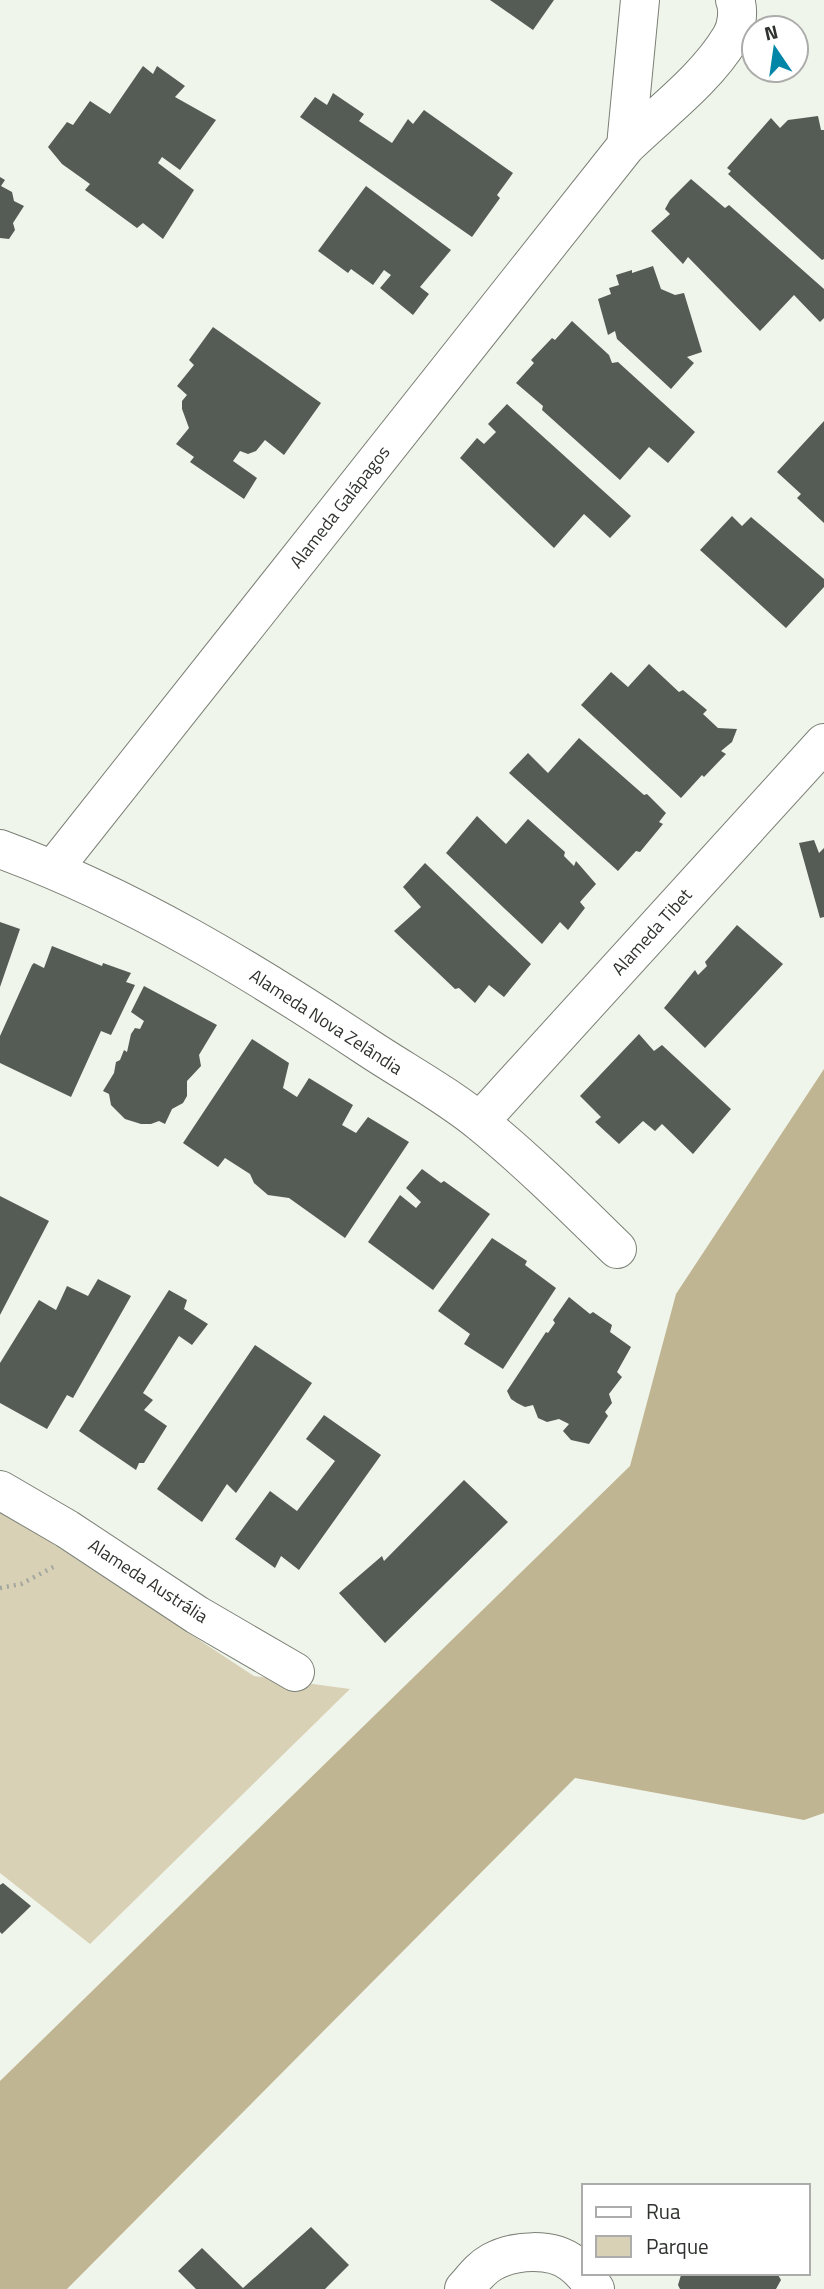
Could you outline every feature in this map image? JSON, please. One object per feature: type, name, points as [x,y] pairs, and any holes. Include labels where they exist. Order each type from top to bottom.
[{"type":"street","points":[[626,146],[640,0]]},
{"type":"street","name":"Alameda Galápagos","points":[[54,868],[626,146],[707,69],[733,34],[738,8],[735,0]]},
{"type":"street","name":"Alameda Tibet","points":[[480,1121],[824,743]]},
{"type":"street","name":"Alameda Nova Zelândia","points":[[0,849],[54,868],[161,921],[290,996],[480,1121],[617,1249]]},
{"type":"street","name":"Alameda Austrália","points":[[0,1490],[198,1615],[296,1672]]},
{"type":"street","points":[[464,2289],[490,2263],[519,2253],[552,2255],[571,2262],[582,2275]]},
{"type":"street","points":[[582,2275],[594,2289]]},
{"type":"path","points":[[0,1588],[20,1584],[55,1567],[86,1542]]},
{"type":"green space","points":[[0,1509],[254,1676],[350,1689],[90,1944],[0,1873]]},
{"type":"shaded area","points":[[824,1069],[824,1813],[804,1820],[575,1778],[67,2289],[0,2289],[0,2081],[630,1466],[676,1294]]},
{"type":"building","points":[[490,0],[554,0],[533,30]]},
{"type":"building","points":[[143,66],[153,74],[157,66],[185,86],[175,97],[216,120],[180,170],[162,157],[158,163],[194,190],[163,239],[143,223],[137,228],[85,190],[90,184],[62,164],[48,147],[67,122],[73,125],[90,101],[110,114]]},
{"type":"building","points":[[333,93],[364,114],[359,121],[392,143],[408,119],[413,124],[424,110],[513,173],[497,195],[500,198],[472,237],[300,117],[315,97],[327,105]]},
{"type":"building","points":[[818,116],[821,130],[824,130],[822,260],[728,174],[731,171],[727,168],[771,118],[780,128],[788,120]]},
{"type":"building","points":[[0,177],[5,180],[1,186],[12,192],[14,201],[24,206],[13,223],[15,230],[9,239],[0,238]]},
{"type":"building","points":[[691,179],[725,208],[729,205],[824,289],[824,318],[820,322],[794,295],[760,331],[688,257],[683,264],[651,231],[670,214],[665,209],[670,200]]},
{"type":"building","points":[[366,186],[451,250],[420,287],[429,294],[413,315],[380,288],[391,275],[384,270],[373,285],[351,269],[348,273],[318,251]]},
{"type":"building","points":[[653,266],[661,289],[675,295],[684,293],[702,352],[687,357],[694,363],[671,389],[617,339],[615,331],[608,335],[598,299],[611,294],[609,288],[619,285],[616,275]]},
{"type":"building","points":[[572,321],[609,355],[612,363],[618,362],[695,432],[668,463],[649,447],[620,480],[516,383],[534,363],[531,360]]},
{"type":"building","points":[[213,327],[321,403],[284,455],[265,440],[256,451],[248,454],[240,451],[233,461],[257,478],[244,499],[190,462],[194,457],[176,444],[189,428],[182,409],[182,401],[187,395],[177,386],[194,365],[189,360]]},
{"type":"building","points":[[507,404],[631,516],[610,538],[584,514],[554,548],[460,458],[477,438],[484,444],[496,432],[488,424]]},
{"type":"building","points":[[824,421],[824,523],[797,498],[801,494],[777,472]]},
{"type":"building","points":[[732,516],[742,526],[751,517],[824,579],[824,587],[786,628],[700,550]]},
{"type":"building","points":[[649,664],[679,692],[683,690],[707,710],[703,714],[718,728],[737,729],[732,742],[721,751],[726,754],[681,798],[581,705],[611,672],[628,687]]},
{"type":"building","points":[[579,738],[666,813],[659,822],[663,824],[640,852],[636,851],[618,871],[509,773],[528,753],[548,773]]},
{"type":"building","points":[[477,816],[506,844],[528,819],[565,852],[564,856],[574,866],[576,861],[596,884],[580,902],[585,908],[568,930],[560,922],[542,944],[446,853]]},
{"type":"building","points":[[814,840],[819,853],[824,848],[824,917],[820,918],[799,843]]},
{"type":"building","points":[[425,863],[531,964],[504,997],[489,985],[475,1003],[459,988],[455,989],[394,931],[421,907],[403,887]]},
{"type":"building","points":[[0,922],[20,929],[0,987]]},
{"type":"building","points":[[737,925],[783,964],[705,1048],[664,1008],[695,970],[698,975],[707,966],[705,962]]},
{"type":"building","points":[[52,946],[102,966],[103,963],[131,973],[126,982],[135,985],[111,1035],[101,1031],[71,1097],[0,1063],[0,1036],[32,965],[34,963],[44,968]]},
{"type":"building","points":[[144,986],[217,1025],[199,1055],[201,1066],[187,1081],[187,1096],[183,1103],[172,1109],[165,1124],[159,1121],[141,1124],[125,1119],[111,1105],[109,1094],[103,1091],[114,1073],[116,1062],[120,1060],[124,1050],[127,1052],[131,1034],[135,1028],[140,1029],[144,1021],[131,1012]]},
{"type":"building","points":[[639,1034],[654,1051],[662,1045],[731,1109],[693,1154],[662,1124],[655,1131],[643,1121],[619,1144],[595,1122],[601,1117],[580,1096]]},
{"type":"building","points":[[252,1039],[289,1063],[283,1088],[297,1097],[309,1078],[353,1105],[342,1125],[356,1133],[368,1117],[409,1142],[345,1238],[289,1198],[268,1195],[254,1183],[250,1174],[225,1158],[218,1167],[183,1143]]},
{"type":"building","points":[[422,1169],[441,1183],[444,1181],[490,1214],[433,1290],[368,1242],[400,1195],[416,1208],[421,1202],[406,1188]]},
{"type":"building","points":[[0,1196],[49,1221],[0,1315]]},
{"type":"building","points":[[492,1238],[527,1261],[525,1265],[556,1288],[503,1369],[464,1344],[470,1334],[438,1311]]},
{"type":"building","points":[[98,1279],[131,1296],[73,1398],[67,1395],[47,1429],[0,1403],[0,1363],[39,1300],[56,1310],[67,1286],[88,1296]]},
{"type":"building","points":[[169,1290],[187,1300],[184,1309],[208,1324],[192,1345],[179,1336],[143,1393],[153,1400],[144,1410],[167,1426],[144,1463],[139,1463],[136,1470],[79,1431]]},
{"type":"building","points":[[569,1297],[590,1314],[593,1312],[612,1325],[610,1332],[631,1347],[617,1372],[622,1377],[609,1394],[612,1403],[605,1412],[608,1416],[589,1444],[571,1440],[563,1431],[569,1424],[559,1419],[547,1422],[538,1418],[533,1405],[525,1407],[517,1403],[507,1391],[546,1332],[548,1333],[555,1323],[553,1320]]},
{"type":"building","points":[[255,1345],[312,1383],[236,1493],[227,1484],[202,1522],[157,1489]]},
{"type":"building","points":[[324,1415],[381,1455],[299,1570],[281,1556],[275,1568],[235,1539],[270,1491],[297,1511],[335,1461],[306,1439]]},
{"type":"building","points":[[464,1480],[508,1522],[385,1643],[339,1593],[382,1556],[384,1561]]},
{"type":"building","points":[[3,1883],[31,1906],[2,1934],[0,1885]]},
{"type":"building","points":[[311,2227],[349,2265],[325,2289],[196,2289],[178,2271],[202,2248],[243,2288]]},
{"type":"building","points":[[681,2275],[778,2275],[781,2280],[776,2289],[680,2289],[678,2285]]}]
